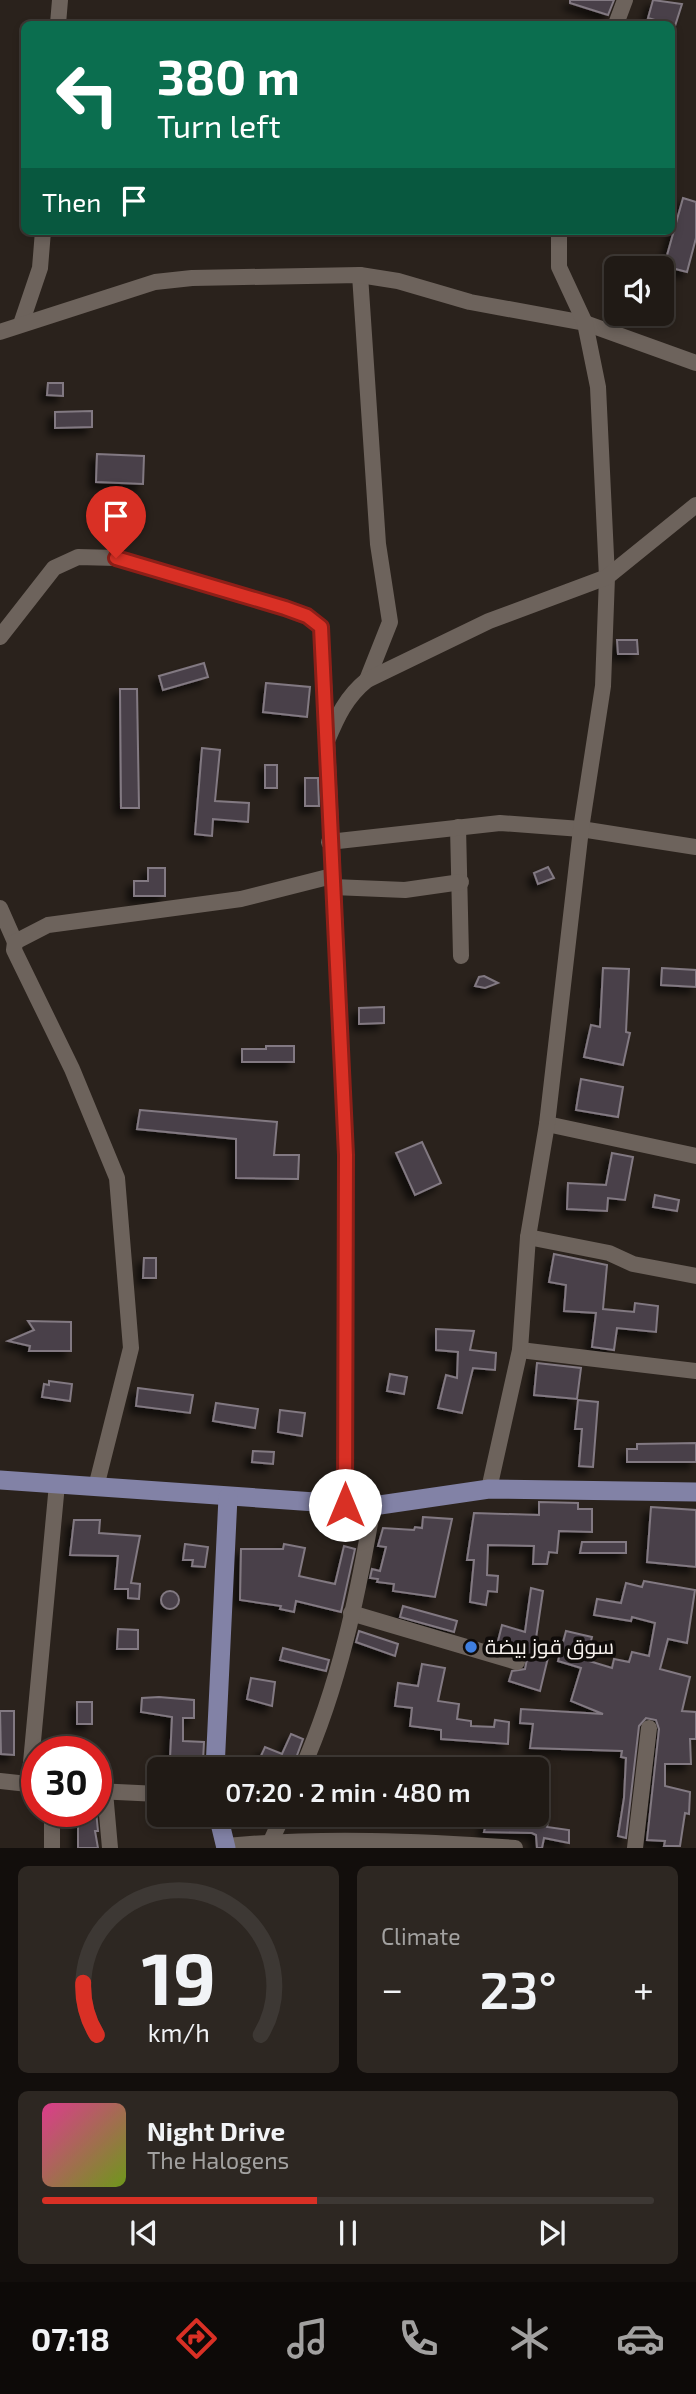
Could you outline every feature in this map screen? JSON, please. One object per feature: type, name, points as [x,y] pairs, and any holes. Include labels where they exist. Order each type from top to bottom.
[{"type":"main road","points":[[0,1480],[373,1506],[489,1489],[696,1492]]},
{"type":"main road","points":[[216,1757],[228,1497]]},
{"type":"main road","points":[[221,1827],[226,1847]]},
{"type":"street","points":[[58,21],[60,0]]},
{"type":"street","points":[[617,21],[625,0]]},
{"type":"street","points":[[21,324],[37,281],[43,235]]},
{"type":"street","points":[[489,1489],[520,1350],[528,1237],[547,1124],[581,829],[603,686],[607,578],[598,387],[585,323],[559,267],[559,235]]},
{"type":"street","points":[[360,275],[378,544],[390,622],[367,680]]},
{"type":"street","points":[[0,332],[155,282],[192,278],[360,275],[398,281],[470,302],[585,323],[696,363]]},
{"type":"street","points":[[327,741],[340,710],[354,691],[367,680],[489,621],[607,578],[696,505]]},
{"type":"street","points":[[0,637],[54,568],[78,557],[116,558],[285,608],[307,616],[321,627],[346,1155],[345,1505]]},
{"type":"street","points":[[330,842],[500,823],[581,829],[696,847]]},
{"type":"street","points":[[458,827],[461,956]]},
{"type":"street","points":[[15,942],[48,925],[241,900],[333,881],[405,890],[461,882]]},
{"type":"street","points":[[0,908],[15,942],[14,950],[72,1069],[117,1178],[131,1348],[96,1487]]},
{"type":"street","points":[[547,1124],[696,1156]]},
{"type":"street","points":[[528,1237],[608,1253],[633,1264],[696,1276]]},
{"type":"street","points":[[520,1350],[696,1371]]},
{"type":"street","points":[[37,1736],[57,1483]]},
{"type":"street","points":[[307,1757],[324,1711],[351,1613],[373,1506]]},
{"type":"street","points":[[351,1613],[517,1662]]},
{"type":"street","points":[[635,1848],[649,1728]]},
{"type":"street","points":[[0,1781],[21,1784]]},
{"type":"street","points":[[112,1792],[147,1794]]},
{"type":"street","points":[[52,1827],[52,1848]]},
{"type":"street","points":[[107,1827],[110,1848]]},
{"type":"street","points":[[271,1842],[278,1827]]},
{"type":"street","points":[[226,1847],[271,1842],[451,1843],[515,1848]]},
{"type":"building","points":[[570,0],[614,0],[608,15],[570,3]]},
{"type":"building","points":[[653,0],[682,4],[675,26],[675,21],[648,18]]},
{"type":"building","points":[[683,198],[696,202],[696,238],[687,272],[674,269],[674,256],[667,256],[673,235],[675,235]]},
{"type":"building","points":[[48,383],[63,383],[63,396],[47,395]]},
{"type":"building","points":[[92,411],[92,427],[55,428],[55,412]]},
{"type":"building","points":[[97,454],[144,456],[143,484],[96,482]]},
{"type":"building","points":[[617,640],[637,640],[638,654],[618,654]]},
{"type":"building","points":[[204,663],[208,677],[163,690],[159,676]]},
{"type":"building","points":[[266,683],[310,687],[307,717],[263,712]]},
{"type":"building","points":[[120,689],[137,689],[139,808],[121,808]]},
{"type":"building","points":[[202,748],[220,750],[215,801],[249,803],[248,822],[213,819],[212,836],[195,834]]},
{"type":"building","points":[[265,765],[277,765],[277,788],[265,788]]},
{"type":"building","points":[[305,778],[318,778],[319,806],[305,806]]},
{"type":"building","points":[[548,867],[554,878],[538,884],[534,873]]},
{"type":"building","points":[[148,868],[165,868],[165,896],[134,896],[134,881],[148,881]]},
{"type":"building","points":[[603,968],[629,969],[626,1032],[630,1033],[623,1065],[584,1057],[591,1025],[600,1027]]},
{"type":"building","points":[[662,968],[696,970],[696,987],[661,985]]},
{"type":"building","points":[[484,976],[498,983],[485,988],[475,986],[479,977]]},
{"type":"building","points":[[384,1007],[384,1023],[359,1024],[359,1008]]},
{"type":"building","points":[[266,1046],[294,1046],[294,1062],[242,1062],[242,1049],[266,1049]]},
{"type":"building","points":[[581,1079],[623,1087],[618,1117],[576,1110]]},
{"type":"building","points":[[140,1110],[277,1122],[274,1155],[299,1155],[298,1179],[236,1178],[236,1139],[137,1129]]},
{"type":"building","points":[[422,1142],[441,1183],[415,1195],[396,1153]]},
{"type":"building","points":[[612,1153],[633,1157],[625,1200],[608,1198],[607,1211],[567,1209],[568,1183],[606,1185]]},
{"type":"building","points":[[655,1195],[679,1200],[677,1211],[653,1207]]},
{"type":"building","points":[[554,1254],[607,1265],[603,1309],[634,1312],[635,1303],[658,1306],[656,1332],[617,1328],[614,1350],[592,1347],[596,1313],[564,1311],[566,1285],[549,1282]]},
{"type":"building","points":[[144,1258],[156,1258],[156,1278],[143,1278]]},
{"type":"building","points":[[28,1321],[71,1322],[71,1351],[29,1351],[30,1346],[8,1341],[34,1330]]},
{"type":"building","points":[[436,1329],[474,1331],[470,1350],[496,1353],[495,1370],[473,1368],[462,1413],[438,1408],[446,1375],[457,1378],[458,1352],[436,1350]]},
{"type":"building","points":[[537,1363],[581,1368],[577,1399],[534,1395]]},
{"type":"building","points":[[390,1374],[407,1377],[404,1394],[387,1391]]},
{"type":"building","points":[[49,1381],[72,1384],[70,1401],[42,1397],[44,1384],[49,1385]]},
{"type":"building","points":[[138,1388],[193,1395],[190,1413],[136,1406]]},
{"type":"building","points":[[578,1400],[598,1402],[593,1467],[579,1466],[582,1429],[575,1429]]},
{"type":"building","points":[[216,1403],[258,1409],[255,1428],[213,1421]]},
{"type":"building","points":[[280,1410],[305,1413],[302,1436],[278,1432]]},
{"type":"building","points":[[696,1443],[696,1462],[627,1462],[627,1449],[637,1449],[637,1444]]},
{"type":"building","points":[[253,1451],[274,1452],[273,1464],[252,1462]]},
{"type":"building","points":[[539,1502],[578,1503],[578,1509],[592,1509],[592,1532],[559,1531],[557,1553],[549,1552],[547,1564],[533,1564],[534,1546],[488,1545],[487,1575],[498,1576],[497,1592],[488,1591],[486,1605],[470,1602],[474,1560],[467,1560],[474,1513],[539,1515]]},
{"type":"building","points":[[651,1507],[696,1510],[696,1567],[647,1562]]},
{"type":"building","points":[[423,1517],[452,1519],[435,1597],[393,1591],[394,1584],[377,1582],[378,1579],[370,1578],[372,1569],[380,1571],[386,1547],[378,1546],[383,1528],[422,1528]]},
{"type":"building","points":[[74,1520],[100,1520],[99,1533],[140,1536],[131,1583],[140,1584],[139,1599],[128,1598],[128,1589],[115,1589],[118,1556],[70,1555]]},
{"type":"building","points":[[582,1542],[626,1542],[626,1553],[580,1553]]},
{"type":"building","points":[[185,1544],[208,1547],[205,1567],[192,1566],[193,1560],[183,1560]]},
{"type":"building","points":[[284,1544],[305,1548],[299,1576],[335,1584],[344,1546],[355,1549],[341,1612],[296,1601],[294,1612],[280,1609],[281,1606],[240,1600],[241,1549],[283,1549]]},
{"type":"building","points":[[644,1581],[695,1590],[687,1643],[668,1639],[660,1669],[690,1677],[682,1711],[696,1712],[696,1739],[690,1739],[691,1764],[665,1764],[665,1786],[690,1792],[689,1814],[685,1813],[680,1846],[664,1846],[665,1841],[647,1840],[659,1729],[656,1720],[646,1718],[639,1726],[626,1838],[618,1836],[626,1758],[621,1757],[622,1751],[530,1748],[533,1724],[520,1723],[521,1709],[603,1714],[571,1701],[581,1668],[558,1661],[566,1631],[592,1637],[586,1660],[612,1668],[614,1659],[629,1662],[632,1652],[649,1656],[655,1623],[632,1617],[631,1621],[594,1615],[597,1599],[621,1603],[626,1583],[642,1587]]},
{"type":"building","points":[[531,1588],[543,1591],[535,1645],[550,1649],[540,1691],[509,1681],[512,1671],[525,1669],[527,1659],[518,1651],[519,1648],[498,1641],[502,1625],[525,1632]]},
{"type":"building","points":[[170,1591],[176,1594],[179,1600],[176,1606],[170,1609],[164,1606],[161,1600],[164,1594]]},
{"type":"building","points":[[403,1606],[457,1621],[454,1632],[400,1617]]},
{"type":"building","points":[[118,1629],[138,1630],[138,1649],[117,1649]]},
{"type":"building","points":[[359,1631],[398,1644],[395,1656],[356,1642]]},
{"type":"building","points":[[283,1648],[329,1660],[326,1671],[280,1660]]},
{"type":"building","points":[[422,1664],[445,1668],[438,1701],[459,1704],[457,1719],[471,1721],[471,1726],[494,1727],[495,1720],[509,1722],[508,1744],[441,1739],[441,1730],[410,1726],[412,1708],[395,1706],[398,1683],[418,1686]]},
{"type":"building","points":[[251,1678],[275,1682],[272,1706],[247,1699]]},
{"type":"building","points":[[142,1698],[194,1700],[194,1718],[183,1718],[183,1741],[204,1742],[203,1757],[170,1757],[172,1717],[141,1712]]},
{"type":"building","points":[[77,1702],[92,1702],[92,1724],[77,1724]]},
{"type":"building","points":[[0,1711],[14,1711],[14,1755],[1,1754]]},
{"type":"building","points":[[291,1734],[303,1739],[296,1757],[260,1757],[265,1747],[282,1754]]},
{"type":"building","points":[[78,1827],[98,1827],[98,1831],[95,1831],[98,1848],[78,1848]]},
{"type":"building","points":[[485,1827],[547,1827],[569,1830],[569,1843],[544,1838],[542,1848],[537,1848],[536,1835],[532,1833],[484,1832]]},
{"type":"place","name":"سوق قوز بيضة","points":[[471,1647]]},
{"type":"route","points":[[116,558],[285,608],[307,616],[321,627],[346,1155],[345,1505]]}]
